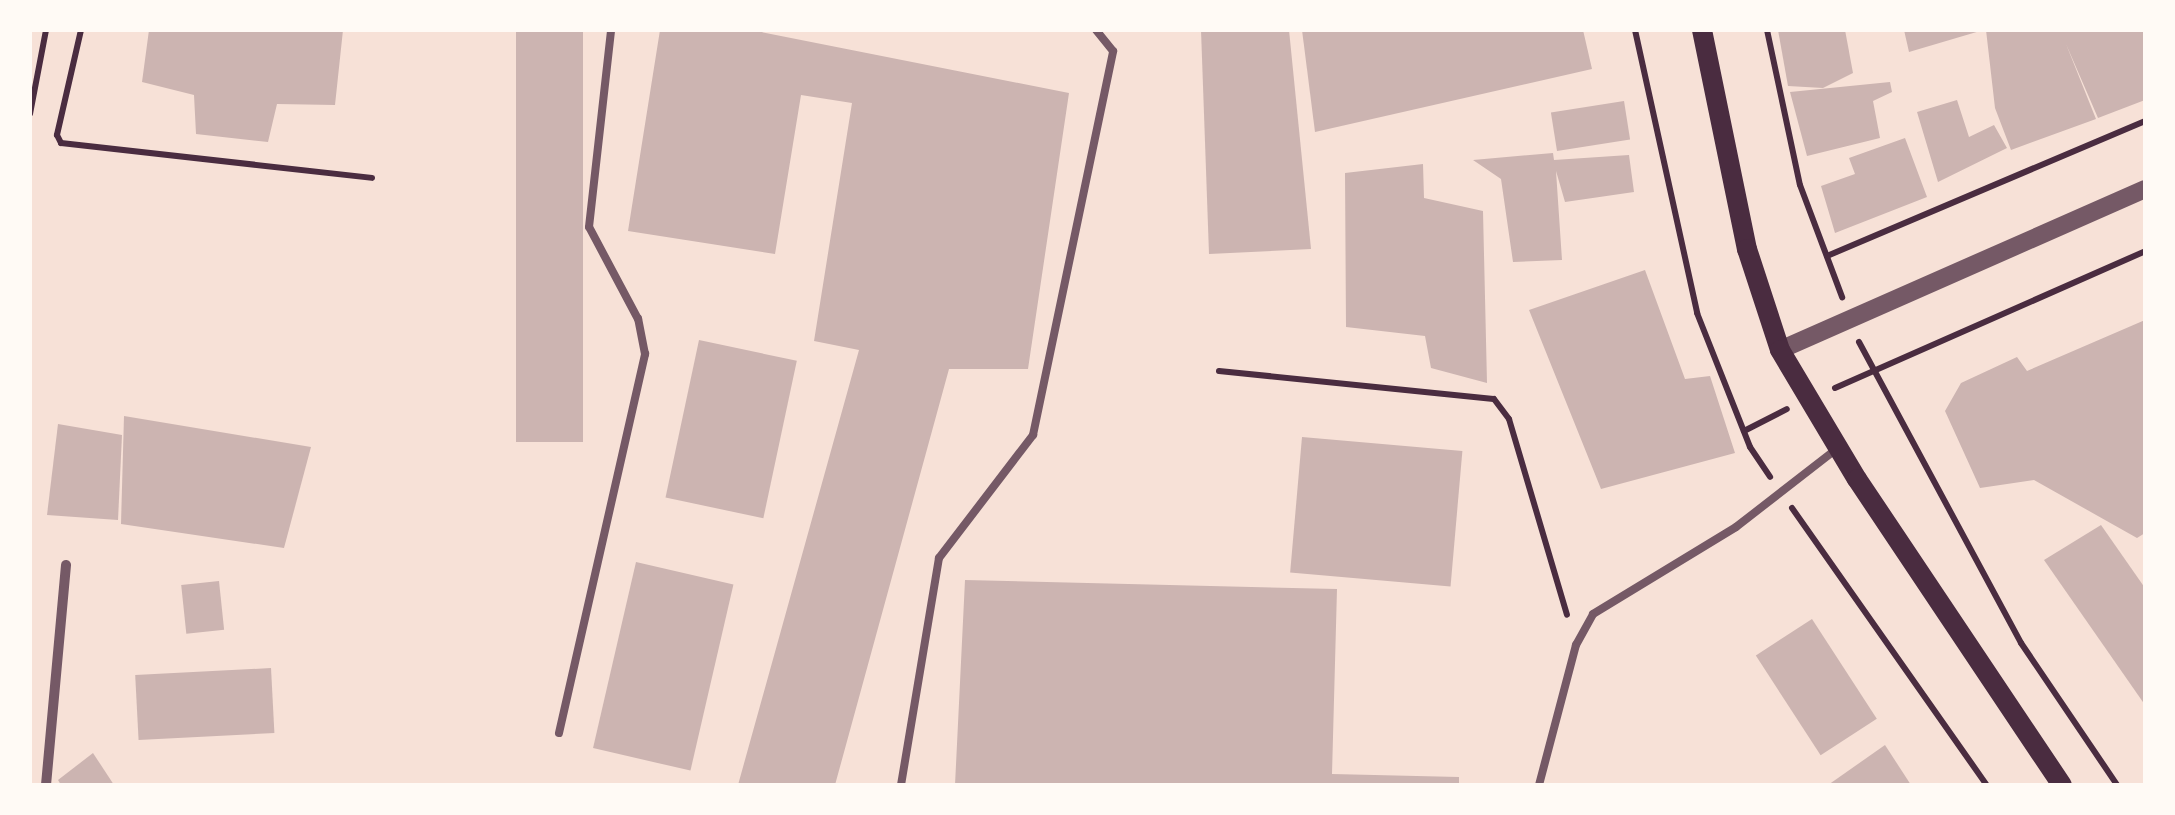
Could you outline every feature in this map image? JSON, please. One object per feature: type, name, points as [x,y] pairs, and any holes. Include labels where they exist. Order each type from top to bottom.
[{"type":"main road","points":[[1702,30],[1747,249],[1780,350],[1838,448],[2062,785]]},
{"type":"street","points":[[1780,350],[2145,189]]},
{"type":"street","points":[[46,785],[66,565]]},
{"type":"lane","points":[[560,734],[645,354],[638,319],[589,227],[612,30]]},
{"type":"lane","points":[[901,785],[939,558],[1034,434],[1113,52],[1096,30]]},
{"type":"lane","points":[[1539,785],[1576,645],[1593,614],[1736,526],[1838,448]]},
{"type":"path","points":[[30,114],[46,30]]},
{"type":"path","points":[[81,30],[57,135],[61,143],[372,178]]},
{"type":"path","points":[[1635,30],[1697,314],[1750,448],[1986,785]]},
{"type":"path","points":[[1767,30],[1800,185],[1870,373],[2021,643],[2116,785]]},
{"type":"path","points":[[1826,256],[2145,121]]},
{"type":"path","points":[[1870,373],[2145,251]]},
{"type":"path","points":[[1219,371],[1494,399],[1509,419],[1576,645]]},
{"type":"building","points":[[149,30],[343,30],[335,105],[277,104],[268,142],[196,134],[194,95],[142,82]]},
{"type":"building","points":[[516,30],[583,30],[583,442],[516,442]]},
{"type":"building","points":[[660,30],[751,30],[1069,93],[1028,369],[949,369],[835,785],[738,785],[859,350],[814,341],[852,103],[801,95],[775,254],[628,231]]},
{"type":"building","points":[[1201,30],[1289,30],[1311,249],[1209,254]]},
{"type":"building","points":[[1302,30],[1583,30],[1592,69],[1315,132]]},
{"type":"building","points":[[1778,30],[1845,30],[1853,73],[1823,88],[1788,86]]},
{"type":"building","points":[[1904,30],[1980,30],[1980,31],[1909,52]]},
{"type":"building","points":[[1986,30],[2145,30],[2145,100],[2098,118],[2066,44],[2096,119],[2011,150],[1995,108]]},
{"type":"building","points":[[1890,82],[1892,92],[1873,101],[1880,138],[1807,156],[1790,92]]},
{"type":"building","points":[[1957,100],[1969,137],[1994,125],[2007,148],[1938,182],[1917,112]]},
{"type":"building","points":[[1624,101],[1630,140],[1557,151],[1551,113]]},
{"type":"building","points":[[1905,138],[1927,197],[1835,233],[1821,186],[1855,174],[1849,158]]},
{"type":"building","points":[[1553,153],[1554,160],[1629,155],[1634,192],[1565,202],[1556,171],[1562,260],[1513,262],[1501,179],[1473,160]]},
{"type":"building","points":[[1423,164],[1424,198],[1483,211],[1487,383],[1431,368],[1425,336],[1346,327],[1345,173]]},
{"type":"building","points":[[1645,270],[1685,379],[1710,376],[1735,453],[1601,489],[1529,310]]},
{"type":"building","points":[[2145,320],[2145,533],[2137,538],[2034,480],[1980,488],[1945,411],[1961,383],[2017,357],[2027,371]]},
{"type":"building","points":[[699,340],[797,361],[763,518],[666,497]]},
{"type":"building","points":[[124,416],[311,447],[284,548],[121,524]]},
{"type":"building","points":[[58,424],[122,435],[118,520],[47,515]]},
{"type":"building","points":[[1302,437],[1462,451],[1451,587],[1290,572]]},
{"type":"building","points":[[2101,525],[2145,588],[2145,705],[2044,560]]},
{"type":"building","points":[[636,562],[733,584],[690,771],[593,748]]},
{"type":"building","points":[[965,580],[1337,589],[1332,774],[1459,777],[1459,785],[955,785]]},
{"type":"building","points":[[219,581],[224,630],[186,634],[181,585]]},
{"type":"building","points":[[1812,619],[1877,719],[1821,755],[1756,655]]},
{"type":"building","points":[[271,668],[274,733],[139,740],[135,675]]},
{"type":"building","points":[[1885,745],[1911,785],[1828,785]]},
{"type":"building","points":[[93,753],[114,785],[61,785],[58,780]]}]
